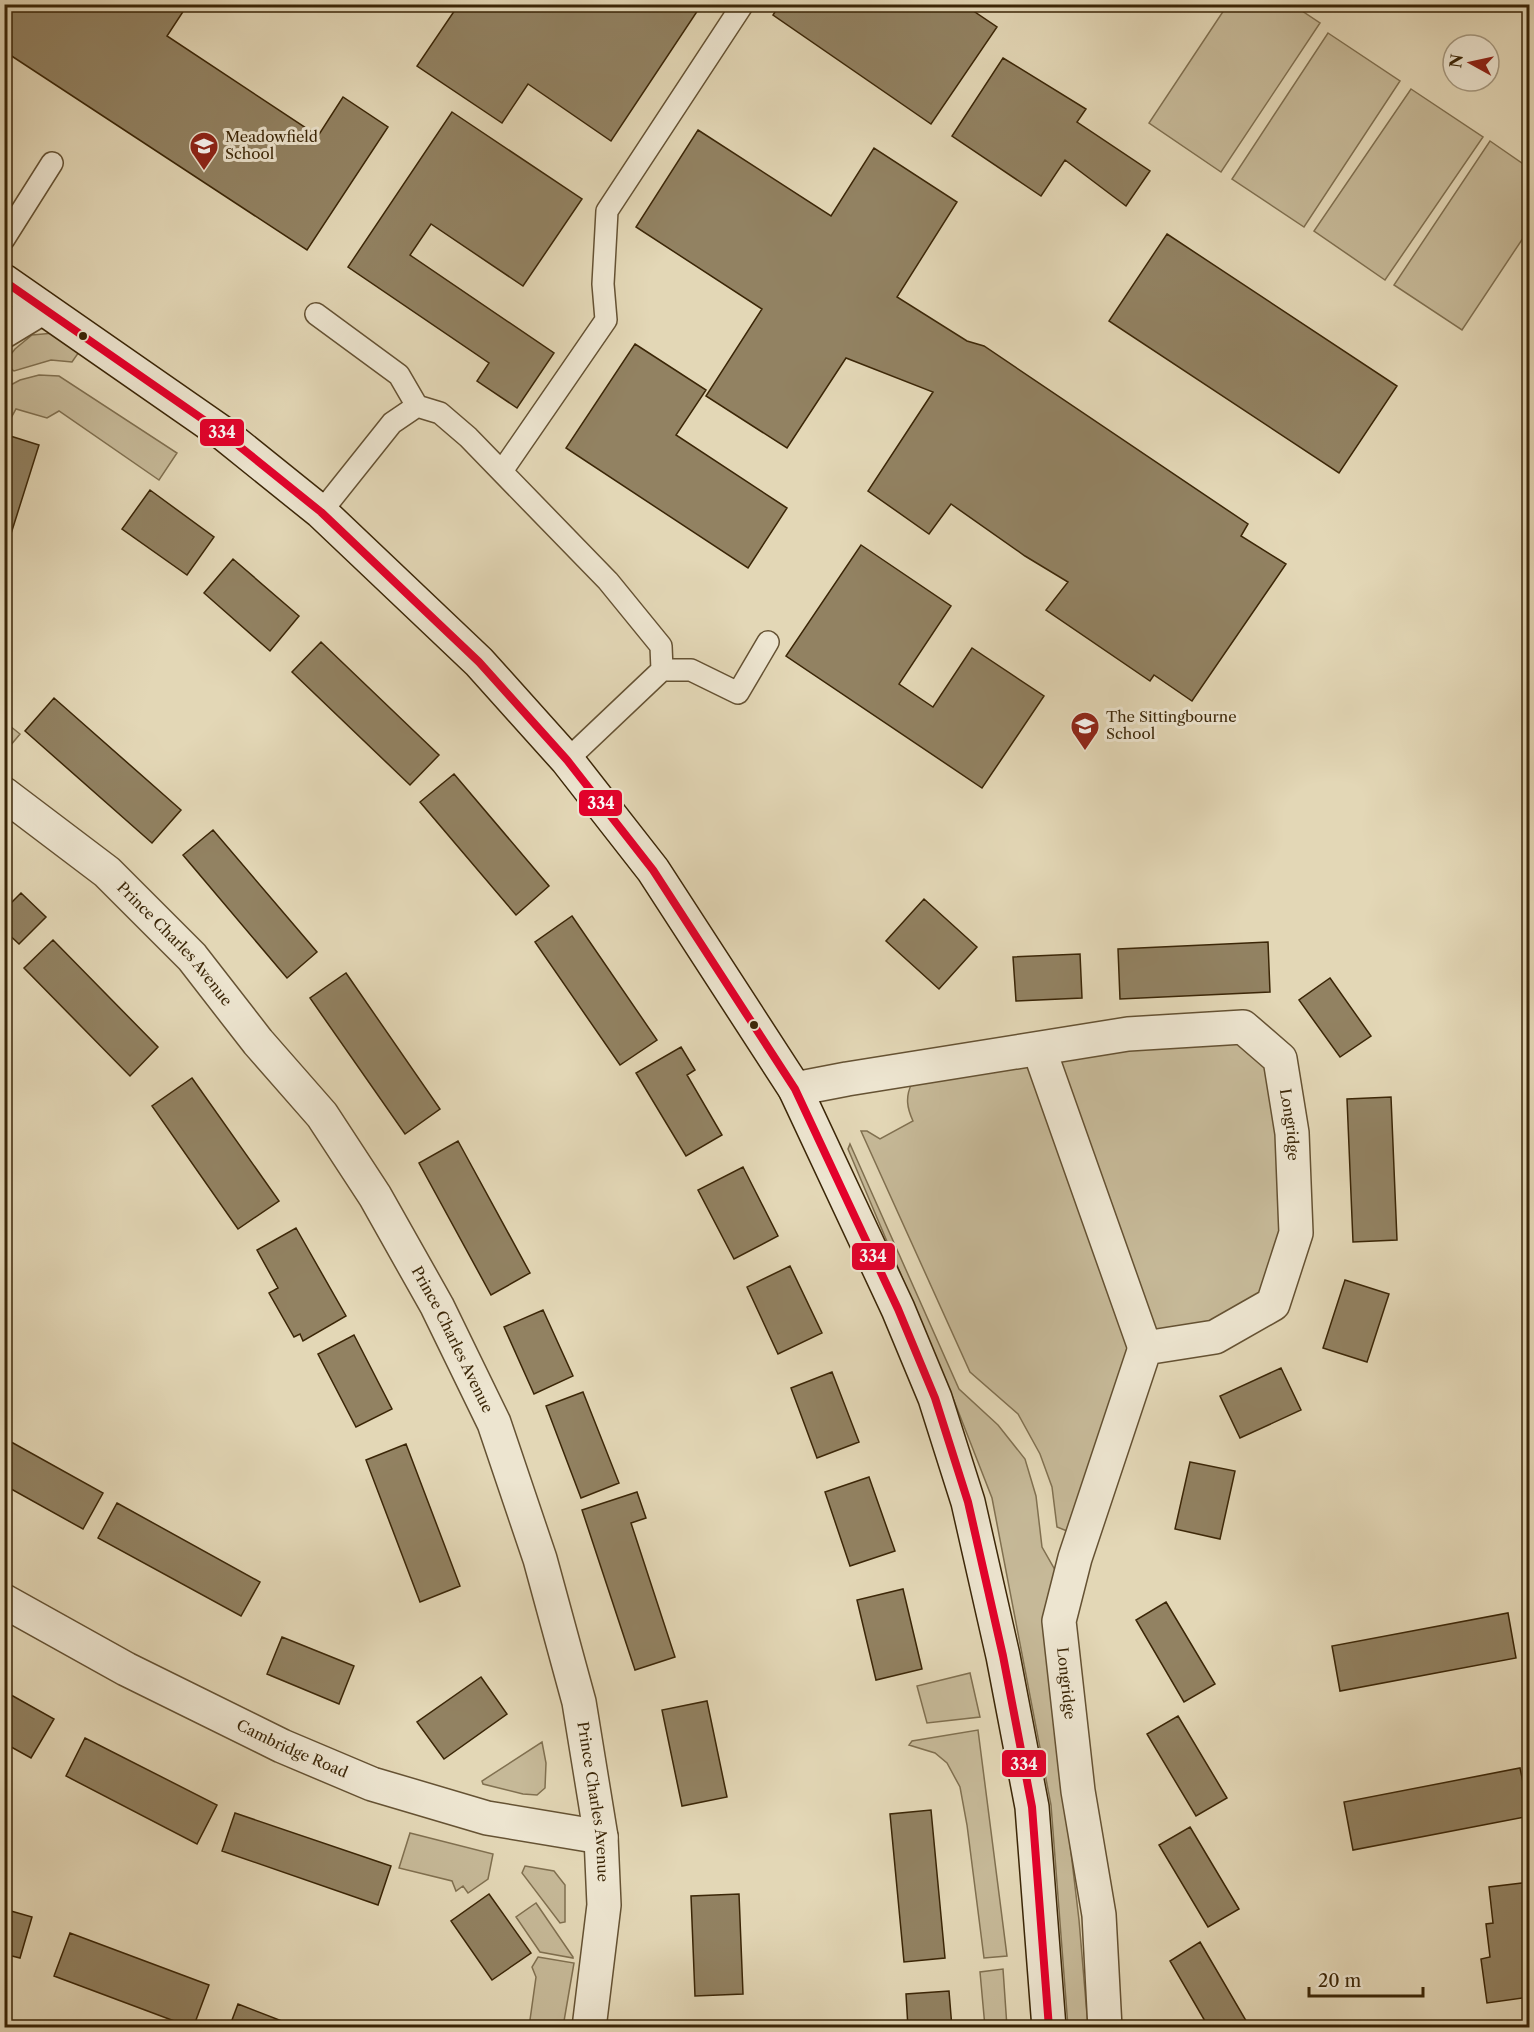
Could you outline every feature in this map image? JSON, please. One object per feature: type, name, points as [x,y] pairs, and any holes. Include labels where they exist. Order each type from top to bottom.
[{"type":"street","points":[[4,281],[224,434],[321,512],[479,662],[567,760],[652,870],[795,1089],[911,1339],[935,1398],[969,1502],[1003,1656],[1032,1807],[1048,2028]]},
{"type":"street","points":[[4,332],[42,308]]},
{"type":"street","name":"Prince Charles Avenue","points":[[4,794],[107,873],[192,957],[258,1042],[322,1115],[381,1206],[436,1306],[494,1423],[540,1559],[579,1702],[601,1838],[604,1905],[589,2028]]},
{"type":"street","name":"Longridge","points":[[795,1089],[1128,1034],[1243,1027],[1280,1059],[1292,1134],[1296,1233],[1273,1304],[1215,1337],[1145,1348],[1075,1558],[1059,1621],[1078,1791],[1099,1916],[1105,2028]]},
{"type":"street","points":[[1039,1049],[1145,1348]]},
{"type":"street","name":"Cambridge Road","points":[[4,1601],[126,1669],[282,1746],[372,1784],[487,1818],[601,1838]]},
{"type":"lane","points":[[502,471],[606,320],[603,284],[607,212],[743,4]]},
{"type":"lane","points":[[4,239],[52,163]]},
{"type":"lane","points":[[316,314],[399,375],[417,406],[440,413],[502,471],[608,581],[661,646],[662,670]]},
{"type":"lane","points":[[321,512],[392,423],[417,406]]},
{"type":"lane","points":[[567,760],[662,670],[691,670],[738,693],[768,642]]},
{"type":"shaded area","points":[[1228,4],[1293,5],[1320,23],[1221,172],[1149,123]]},
{"type":"shaded area","points":[[1328,33],[1400,81],[1304,227],[1232,179]]},
{"type":"shaded area","points":[[1411,89],[1483,137],[1385,280],[1314,231]]},
{"type":"shaded area","points":[[1490,141],[1529,168],[1529,229],[1462,330],[1394,285]]},
{"type":"shaded area","points":[[54,333],[79,352],[72,362],[51,360],[14,371],[4,363],[15,349],[32,335]]},
{"type":"shaded area","points":[[39,375],[59,376],[177,453],[159,480],[59,411],[47,418],[16,409],[11,418],[5,416],[5,388],[20,380]]},
{"type":"shaded area","points":[[5,722],[20,734],[5,752]]},
{"type":"shaded area","points":[[1243,1027],[1280,1059],[1292,1134],[1273,1304],[1132,1342],[1067,1531],[1057,1527],[1052,1487],[1040,1454],[1018,1414],[970,1372],[861,1131],[867,1131],[880,1139],[913,1121],[908,1102],[908,1093],[912,1083]]},
{"type":"shaded area","points":[[850,1144],[959,1389],[998,1425],[1025,1459],[1036,1496],[1042,1547],[1059,1577],[1061,1768],[1079,1920],[1088,2027],[1068,2027],[1051,1805],[992,1498],[953,1398],[848,1149]]},
{"type":"shaded area","points":[[970,1673],[980,1717],[927,1723],[917,1686]]},
{"type":"shaded area","points":[[978,1730],[1007,1956],[984,1958],[960,1787],[947,1763],[935,1753],[909,1745],[912,1741]]},
{"type":"shaded area","points":[[542,1742],[546,1763],[545,1788],[537,1795],[523,1794],[483,1784],[482,1781]]},
{"type":"shaded area","points":[[410,1833],[493,1854],[488,1879],[468,1893],[463,1886],[456,1891],[452,1881],[399,1868]]},
{"type":"shaded area","points":[[525,1866],[554,1871],[565,1885],[565,1922],[560,1923],[522,1873]]},
{"type":"shaded area","points":[[536,1903],[573,1958],[540,1952],[516,1917]]},
{"type":"shaded area","points":[[538,1957],[574,1963],[563,2027],[529,2027],[536,1977],[532,1967]]},
{"type":"shaded area","points":[[1003,1969],[1007,2027],[985,2027],[980,1972]]},
{"type":"building","points":[[4,4],[188,4],[167,36],[318,136],[343,97],[388,127],[307,250],[4,51]]},
{"type":"building","points":[[459,4],[702,4],[611,141],[528,84],[502,123],[417,66]]},
{"type":"building","points":[[780,4],[963,4],[997,27],[931,124],[773,15]]},
{"type":"building","points":[[1003,58],[1086,109],[1077,122],[1150,171],[1126,206],[1065,160],[1041,196],[952,136]]},
{"type":"building","points":[[452,112],[582,199],[523,286],[431,224],[410,255],[554,353],[517,408],[477,381],[489,363],[348,267]]},
{"type":"building","points":[[698,130],[831,216],[874,148],[957,202],[897,297],[967,341],[984,346],[1248,524],[1241,536],[1286,564],[1192,701],[1154,675],[1150,681],[1046,610],[1068,582],[1025,556],[951,504],[929,534],[868,491],[933,392],[846,358],[787,448],[706,396],[762,309],[636,227]]},
{"type":"building","points":[[1167,234],[1397,386],[1339,473],[1109,321]]},
{"type":"building","points":[[635,344],[706,390],[676,435],[787,508],[748,568],[566,448]]},
{"type":"building","points":[[4,434],[39,445],[4,556]]},
{"type":"building","points":[[150,490],[214,537],[187,575],[122,529]]},
{"type":"building","points":[[861,545],[951,606],[899,684],[933,707],[972,648],[1044,696],[982,788],[786,656]]},
{"type":"building","points":[[233,559],[299,616],[270,651],[204,593]]},
{"type":"building","points":[[321,642],[439,755],[410,785],[292,672]]},
{"type":"building","points":[[54,698],[181,810],[152,843],[25,731]]},
{"type":"building","points":[[454,774],[549,886],[516,915],[420,802]]},
{"type":"building","points":[[213,830],[317,952],[287,978],[183,855]]},
{"type":"building","points":[[21,893],[46,917],[19,944],[4,930],[4,910]]},
{"type":"building","points":[[924,899],[977,947],[939,989],[886,941]]},
{"type":"building","points":[[572,916],[657,1040],[620,1065],[535,942]]},
{"type":"building","points":[[53,940],[158,1047],[130,1076],[24,968]]},
{"type":"building","points":[[1268,942],[1270,992],[1120,999],[1118,949]]},
{"type":"building","points":[[1080,954],[1082,998],[1016,1001],[1013,957]]},
{"type":"building","points":[[346,973],[440,1109],[405,1134],[310,998]]},
{"type":"building","points":[[1330,978],[1371,1036],[1340,1057],[1299,1000]]},
{"type":"building","points":[[681,1047],[695,1070],[687,1075],[722,1135],[686,1156],[636,1073]]},
{"type":"building","points":[[192,1078],[279,1201],[238,1229],[152,1106]]},
{"type":"building","points":[[1391,1097],[1397,1240],[1353,1242],[1347,1099]]},
{"type":"building","points":[[458,1141],[530,1273],[491,1295],[419,1163]]},
{"type":"building","points":[[743,1167],[778,1236],[734,1259],[698,1190]]},
{"type":"building","points":[[296,1228],[346,1316],[303,1341],[300,1334],[294,1337],[269,1293],[278,1288],[257,1250]]},
{"type":"building","points":[[790,1266],[822,1333],[778,1354],[747,1287]]},
{"type":"building","points":[[1345,1280],[1389,1294],[1367,1362],[1323,1348]]},
{"type":"building","points":[[543,1310],[573,1376],[534,1394],[504,1327]]},
{"type":"building","points":[[354,1335],[392,1409],[356,1427],[318,1354]]},
{"type":"building","points":[[1281,1368],[1301,1410],[1240,1438],[1220,1396]]},
{"type":"building","points":[[832,1372],[859,1442],[817,1458],[791,1388]]},
{"type":"building","points":[[583,1392],[619,1483],[581,1498],[546,1406]]},
{"type":"building","points":[[4,1438],[103,1493],[83,1529],[4,1485]]},
{"type":"building","points":[[406,1444],[460,1586],[420,1602],[366,1460]]},
{"type":"building","points":[[1190,1462],[1235,1471],[1220,1539],[1175,1529]]},
{"type":"building","points":[[869,1477],[895,1551],[850,1566],[825,1492]]},
{"type":"building","points":[[637,1492],[646,1518],[631,1523],[675,1657],[635,1670],[582,1510]]},
{"type":"building","points":[[117,1503],[260,1582],[241,1616],[98,1538]]},
{"type":"building","points":[[903,1589],[922,1669],[876,1680],[857,1600]]},
{"type":"building","points":[[1166,1602],[1215,1684],[1184,1702],[1136,1620]]},
{"type":"building","points":[[1508,1613],[1516,1658],[1340,1691],[1332,1646]]},
{"type":"building","points":[[282,1637],[354,1666],[339,1704],[267,1674]]},
{"type":"building","points":[[481,1677],[507,1714],[444,1759],[417,1722]]},
{"type":"building","points":[[4,1691],[54,1719],[31,1758],[4,1743]]},
{"type":"building","points":[[707,1701],[727,1797],[682,1806],[662,1710]]},
{"type":"building","points":[[1178,1716],[1227,1798],[1196,1816],[1147,1734]]},
{"type":"building","points":[[85,1738],[217,1805],[197,1844],[66,1776]]},
{"type":"building","points":[[1520,1768],[1530,1816],[1353,1850],[1344,1802]]},
{"type":"building","points":[[931,1810],[945,1958],[904,1962],[890,1814]]},
{"type":"building","points":[[235,1813],[391,1866],[378,1905],[222,1851]]},
{"type":"building","points":[[1190,1827],[1239,1909],[1208,1927],[1159,1845]]},
{"type":"building","points":[[1530,1882],[1530,1997],[1487,2003],[1481,1959],[1490,1957],[1486,1924],[1493,1923],[1489,1887]]},
{"type":"building","points":[[489,1894],[531,1953],[492,1980],[451,1921]]},
{"type":"building","points":[[739,1894],[743,1994],[695,1996],[691,1896]]},
{"type":"building","points":[[4,1909],[32,1917],[20,1958],[4,1954]]},
{"type":"building","points":[[70,1933],[209,1985],[193,2028],[54,1976]]},
{"type":"building","points":[[1200,1942],[1248,2024],[1243,2028],[1209,2028],[1170,1961]]},
{"type":"building","points":[[949,1991],[952,2028],[908,2028],[906,1994]]},
{"type":"building","points":[[238,2004],[300,2028],[229,2028]]},
{"type":"transit line","name":"334","points":[[4,281],[224,434],[321,512],[479,662],[567,760],[653,870],[795,1089],[898,1309],[935,1398],[968,1502],[1003,1656],[1032,1807],[1049,2028]]},
{"type":"place","name":"Meadowfield School","points":[[204,172]]},
{"type":"place","name":"The Sittingbourne School","points":[[1085,752]]}]
